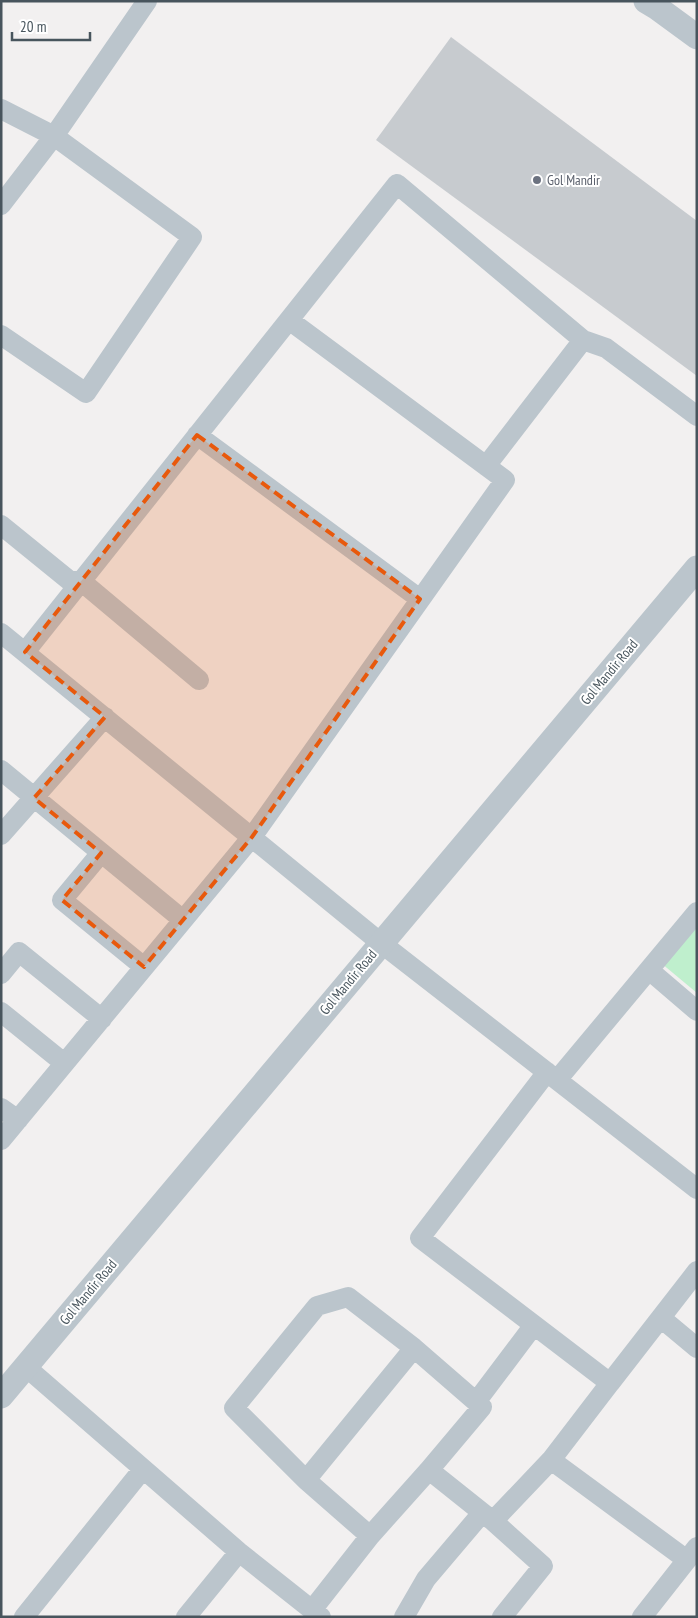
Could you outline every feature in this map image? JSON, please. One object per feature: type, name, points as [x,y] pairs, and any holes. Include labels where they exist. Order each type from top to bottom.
[{"type":"street","points":[[1,205],[54,136],[147,1]]},
{"type":"street","points":[[646,1],[697,38]]},
{"type":"street","points":[[1,109],[54,136],[192,237],[86,393],[1,335]]},
{"type":"street","points":[[25,652],[397,184],[584,340],[606,348],[697,416]]},
{"type":"street","points":[[1,1140],[252,837],[504,480],[289,320]]},
{"type":"street","points":[[486,466],[584,340]]},
{"type":"street","points":[[197,436],[420,599]]},
{"type":"street","points":[[1,524],[70,581],[81,582],[199,680]]},
{"type":"street","name":"Gol Mandir Road","points":[[1,1396],[697,568]]},
{"type":"street","points":[[1,632],[381,943],[697,1189]]},
{"type":"street","points":[[1,835],[105,717]]},
{"type":"street","points":[[1,770],[183,920]]},
{"type":"street","points":[[101,852],[62,900],[144,967]]},
{"type":"street","points":[[610,1384],[420,1238],[552,1076],[649,970],[697,912]]},
{"type":"street","points":[[1,974],[19,952],[102,1019]]},
{"type":"street","points":[[649,970],[697,1011]]},
{"type":"street","points":[[1,1012],[64,1063]]},
{"type":"street","points":[[1,1108],[18,1120]]},
{"type":"street","points":[[493,1521],[551,1460],[697,1271]]},
{"type":"street","points":[[26,1367],[239,1552],[316,1614],[370,1536],[482,1408],[414,1348],[348,1297],[317,1306],[234,1408],[306,1480],[370,1536]]},
{"type":"street","points":[[661,1318],[697,1348]]},
{"type":"street","points":[[476,1402],[534,1325]]},
{"type":"street","points":[[306,1480],[414,1348]]},
{"type":"street","points":[[551,1460],[692,1553],[642,1617]]},
{"type":"street","points":[[24,1617],[143,1469]]},
{"type":"street","points":[[429,1470],[493,1521],[543,1566],[502,1617]]},
{"type":"street","points":[[404,1617],[426,1579],[482,1513],[493,1521]]},
{"type":"street","points":[[186,1617],[239,1552]]},
{"type":"highlighted area","points":[[197,435],[420,599],[252,837],[144,967],[62,900],[101,853],[34,798],[105,717],[25,652]]},
{"type":"green space","points":[[697,921],[697,993],[661,963]]},
{"type":"building","name":"Gol Mandir","points":[[451,37],[697,221],[697,376],[376,140]]},
{"type":"place","name":"Gol Mandir","points":[[537,180]]}]
